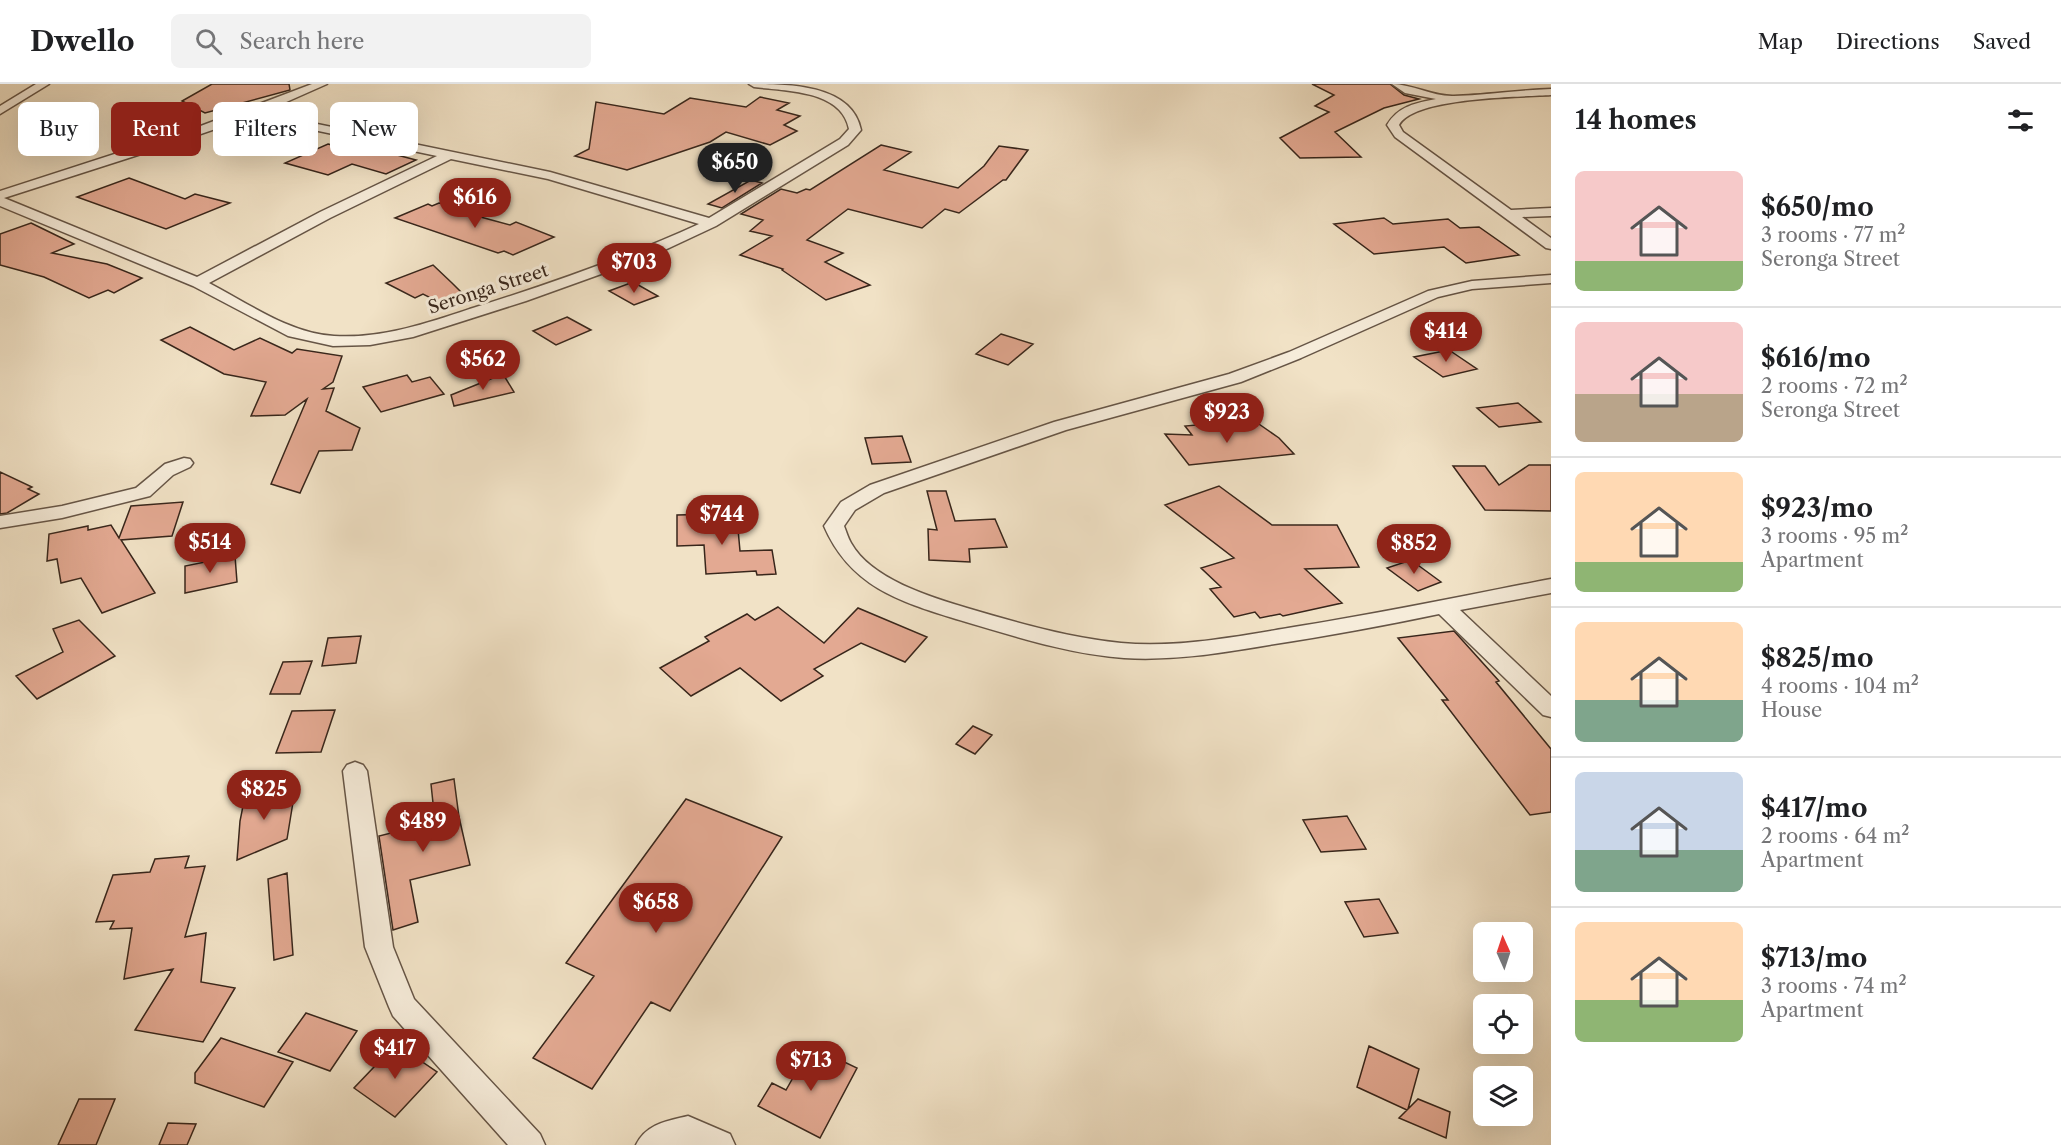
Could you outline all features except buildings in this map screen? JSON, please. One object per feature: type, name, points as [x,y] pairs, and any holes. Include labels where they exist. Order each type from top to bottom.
[{"type":"street","points":[[0,111],[44,84]]},
{"type":"street","points":[[277,102],[322,84]]},
{"type":"street","name":"Seronga Street","points":[[0,201],[198,283],[294,333],[333,341],[370,340],[407,334],[521,298],[649,252],[711,223],[844,142],[855,130],[856,122],[852,116],[833,99],[813,92],[754,84]]},
{"type":"street","points":[[1397,84],[1415,92],[1457,99]]},
{"type":"street","points":[[1551,92],[1457,99],[1409,109],[1397,116],[1393,125],[1399,134],[1551,245]]},
{"type":"street","points":[[0,195],[213,126]]},
{"type":"street","points":[[318,128],[550,176],[711,223]]},
{"type":"street","points":[[198,283],[325,215],[450,155]]},
{"type":"street","points":[[1509,214],[1551,212]]},
{"type":"street","points":[[1551,279],[1472,285],[1433,294],[1306,351],[1235,378],[1060,426],[877,489],[848,506],[834,526],[844,547],[869,573],[898,590],[947,609],[1024,632],[1103,648],[1169,650],[1241,643],[1349,626],[1551,586]]},
{"type":"street","points":[[0,522],[62,512],[143,492],[153,485],[167,469],[184,464]]},
{"type":"street","points":[[1443,606],[1551,709]]},
{"type":"street","points":[[355,771],[379,947],[403,1007],[529,1145]]},
{"type":"street","points":[[652,1145],[662,1138],[688,1131],[719,1145]]}]
